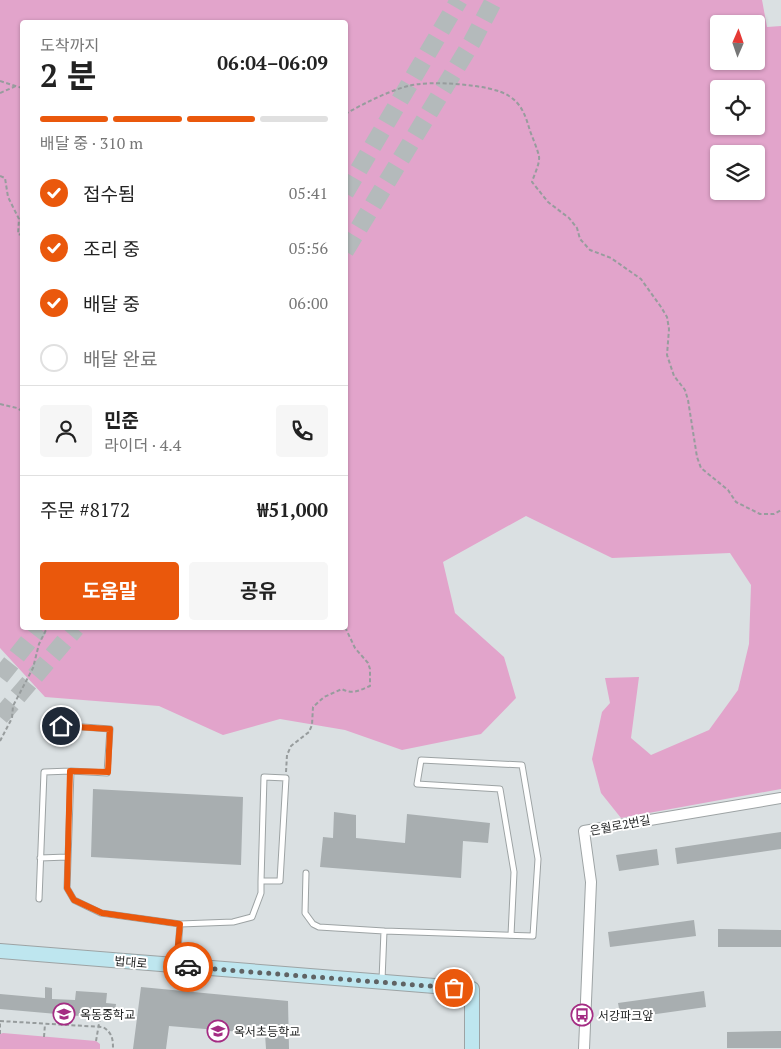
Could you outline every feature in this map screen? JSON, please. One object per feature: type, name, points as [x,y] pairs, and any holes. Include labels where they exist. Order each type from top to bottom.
[{"type":"street","name":"은월로2번길","points":[[584,1049],[591,882],[584,831],[781,798]]},
{"type":"street","name":"법대로","points":[[0,951],[472,989],[472,1049]]},
{"type":"lane","points":[[39,899],[44,772],[108,772],[110,729],[44,724]]},
{"type":"lane","points":[[306,873],[305,913],[319,927],[533,936],[538,859],[522,765],[421,760],[417,784],[500,789],[514,872],[511,935]]},
{"type":"lane","points":[[70,771],[67,888],[74,900],[102,913],[180,924],[233,922],[252,917],[261,893],[261,881],[264,777],[286,778],[280,881],[261,881]]},
{"type":"lane","points":[[40,858],[67,857]]},
{"type":"lane","points":[[176,966],[180,924]]},
{"type":"lane","points":[[382,982],[384,931]]},
{"type":"path","points":[[0,81],[20,87]]},
{"type":"path","points":[[348,112],[410,85],[444,83],[490,89],[509,95],[519,104],[527,117],[539,158],[532,182],[548,202],[577,228],[580,239],[590,250],[610,258],[641,278],[667,317],[669,329],[666,355],[674,376],[685,390],[697,457],[701,468],[728,490],[736,502],[760,514],[774,514],[781,510]]},
{"type":"path","points":[[0,93],[16,86]]},
{"type":"path","points":[[0,176],[5,178],[8,197],[19,219],[18,234],[20,234]]},
{"type":"path","points":[[0,404],[20,410]]},
{"type":"path","points":[[0,741],[12,718],[13,706],[33,668],[39,644],[46,630]]},
{"type":"path","points":[[286,778],[287,754],[290,746],[309,732],[312,725],[313,707],[324,697],[342,689],[349,693],[370,686],[368,663],[355,648],[346,630]]},
{"type":"path","points":[[96,1041],[100,1018]]},
{"type":"path","points":[[0,1034],[0,1021],[103,1027],[113,1039],[113,1049]]},
{"type":"path","points":[[44,1037],[45,1024]]},
{"type":"shaded area","points":[[0,0],[762,0],[765,15],[710,15],[710,70],[765,70],[765,16],[767,27],[781,26],[781,789],[621,818],[601,793],[592,759],[602,712],[610,703],[605,678],[639,677],[631,738],[651,755],[709,730],[738,690],[749,644],[751,585],[730,553],[612,558],[526,516],[443,562],[455,613],[504,657],[516,698],[481,734],[402,750],[345,730],[280,719],[223,735],[159,706],[45,697],[0,648]]},
{"type":"shaded area","points":[[0,1034],[96,1041],[100,1044],[100,1049],[0,1049]]},
{"type":"building","points":[[93,789],[243,797],[241,865],[91,857]]},
{"type":"building","points":[[334,812],[356,815],[356,838],[405,843],[407,814],[490,823],[488,843],[463,841],[461,878],[320,867],[323,837],[333,838]]},
{"type":"building","points":[[781,832],[781,849],[677,864],[675,848]]},
{"type":"building","points":[[657,849],[659,865],[619,871],[616,855]]},
{"type":"building","points":[[694,920],[696,936],[610,947],[608,932]]},
{"type":"building","points":[[718,929],[781,930],[781,947],[718,947]]},
{"type":"building","name":"옥동중학교","points":[[45,987],[52,988],[52,999],[75,1000],[76,991],[107,993],[106,1003],[116,1004],[114,1019],[0,1009],[0,994],[45,998]]},
{"type":"building","name":"옥서초등학교","points":[[141,987],[288,1001],[289,1049],[266,1049],[265,1034],[169,1026],[166,1049],[133,1049]]},
{"type":"building","points":[[704,991],[706,1007],[621,1019],[618,1003]]},
{"type":"building","points":[[781,1031],[781,1048],[727,1048],[727,1032]]},
{"type":"tunnel","points":[[348,188],[459,0]]},
{"type":"tunnel","points":[[348,246],[472,42],[494,0]]},
{"type":"tunnel","points":[[0,677],[37,630]]},
{"type":"tunnel","points":[[0,717],[74,630]]},
{"type":"way so far","points":[[188,967],[454,988]]},
{"type":"place","name":"옥동중학교","points":[[64,1014]]},
{"type":"place","name":"서강파크앞","points":[[582,1015]]},
{"type":"place","name":"옥서초등학교","points":[[218,1031]]},
{"type":"route","points":[[61,726],[110,729],[108,772],[70,771],[67,888],[74,900],[102,913],[180,924],[176,966],[188,967]]}]
